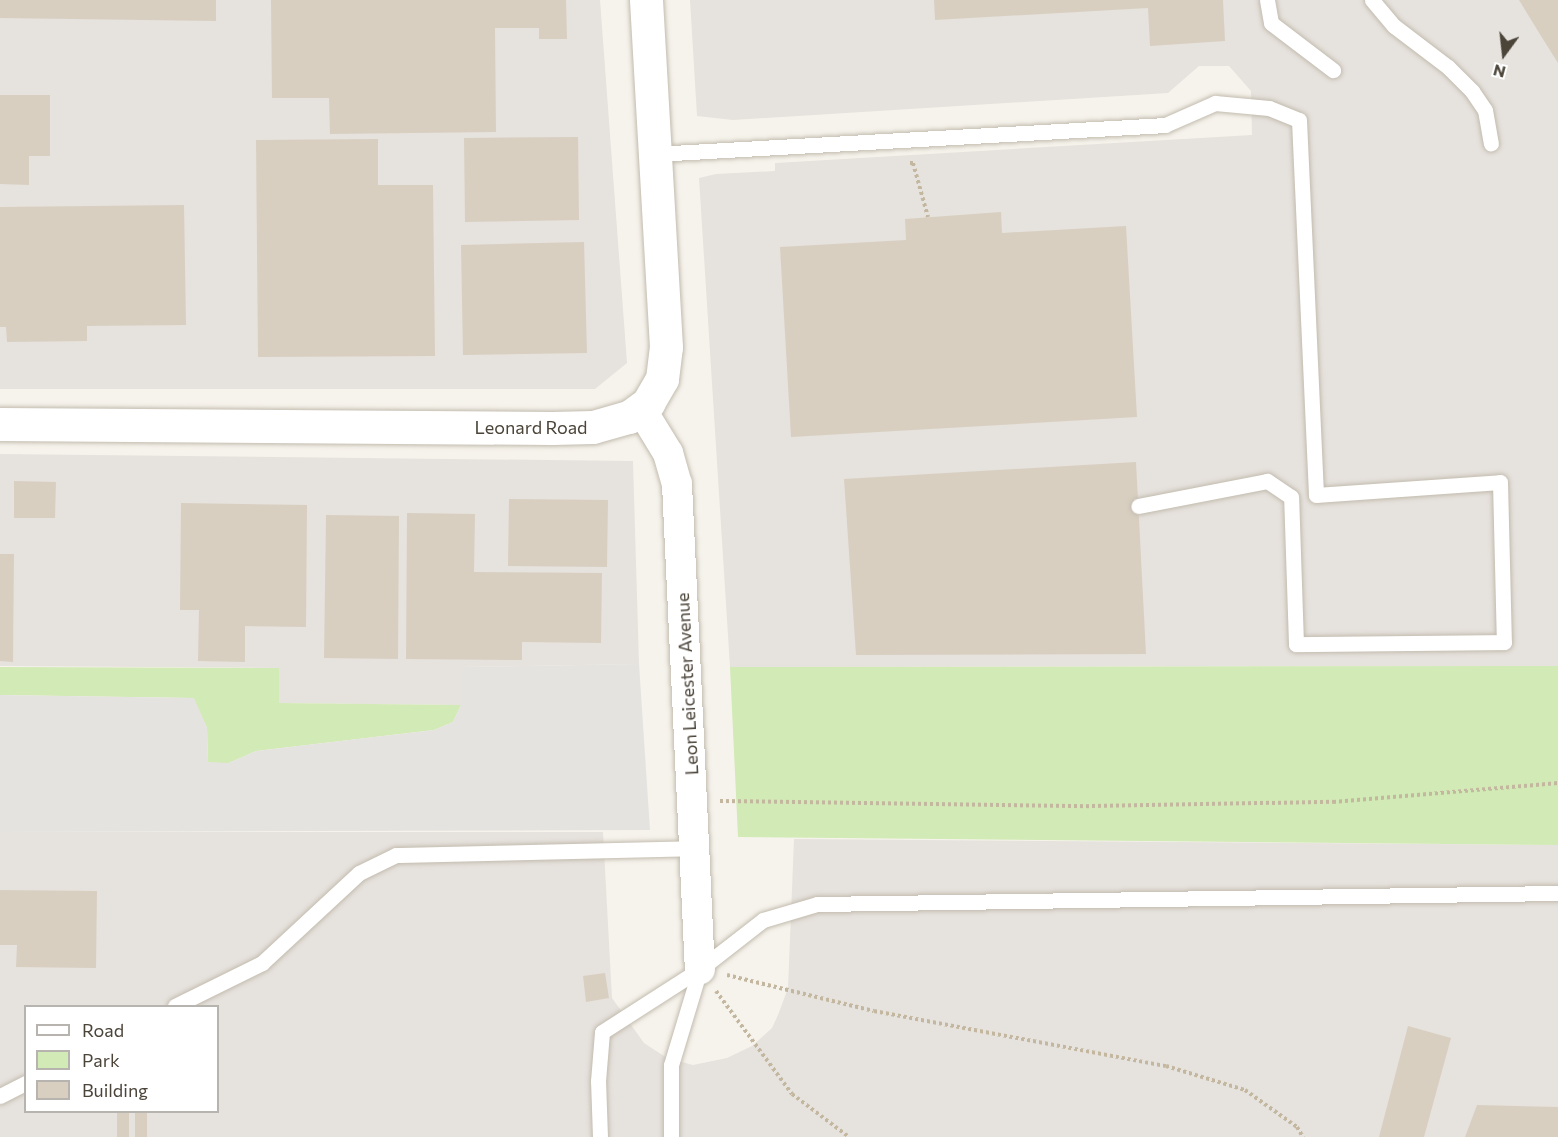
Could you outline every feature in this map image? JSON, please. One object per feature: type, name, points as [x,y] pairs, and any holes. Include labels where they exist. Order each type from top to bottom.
[{"type":"street","name":"Leonard Road","points":[[0,424],[593,427],[619,421],[641,409],[662,379],[666,347],[646,0]]},
{"type":"street","name":"Leon Leicester Avenue","points":[[641,409],[668,453],[677,484],[700,969]]},
{"type":"lane","points":[[1267,0],[1271,23],[1333,70]]},
{"type":"lane","points":[[1372,0],[1394,26],[1448,67],[1472,91],[1485,110],[1491,143]]},
{"type":"lane","points":[[656,154],[1166,125],[1215,103],[1269,108],[1299,120],[1316,495]]},
{"type":"lane","points":[[1138,506],[1267,481],[1291,497],[1500,482],[1504,642],[1296,644],[1291,497]]},
{"type":"lane","points":[[177,1005],[262,963],[359,873],[396,855],[694,848]]},
{"type":"lane","points":[[600,1137],[598,1081],[602,1032],[700,969],[763,920],[817,904],[1558,893]]},
{"type":"lane","points":[[671,1137],[671,1065],[700,969]]},
{"type":"lane","points":[[0,1096],[24,1084]]},
{"type":"path","points":[[902,164],[913,163],[928,217]]},
{"type":"path","points":[[692,801],[1092,806],[1333,802],[1558,783]]},
{"type":"path","points":[[700,969],[792,1094],[849,1137]]},
{"type":"path","points":[[700,969],[874,1011],[1166,1066],[1245,1090],[1297,1127],[1303,1137]]},
{"type":"shaded area","points":[[0,0],[600,0],[627,363],[595,389],[0,389]]},
{"type":"shaded area","points":[[690,0],[1558,0],[1558,666],[730,667],[699,178],[716,174],[775,171],[775,163],[1252,135],[1251,91],[1229,66],[1199,66],[1168,93],[733,120],[697,116]]},
{"type":"shaded area","points":[[0,454],[633,461],[639,664],[461,667],[461,705],[279,703],[279,668],[0,666]]},
{"type":"shaded area","points":[[639,664],[650,830],[0,832],[0,695],[194,698],[207,728],[208,762],[229,763],[256,751],[434,730],[453,722],[461,705],[461,667]]},
{"type":"shaded area","points":[[0,832],[603,832],[612,998],[644,1043],[667,1058],[693,1065],[727,1058],[752,1046],[772,1028],[778,1015],[788,988],[794,839],[1558,845],[1558,1137],[0,1137]]},
{"type":"green space","points":[[1558,666],[1558,845],[738,837],[730,667]]},
{"type":"green space","points":[[0,667],[279,668],[279,703],[461,705],[453,722],[434,730],[256,751],[229,763],[208,763],[207,728],[193,698],[0,695]]},
{"type":"building","points":[[0,0],[216,0],[216,21],[0,18]]},
{"type":"building","points":[[271,0],[566,0],[567,39],[539,39],[539,28],[495,28],[496,132],[330,134],[329,98],[272,98]]},
{"type":"building","points":[[934,0],[1223,0],[1225,41],[1150,46],[1148,8],[935,20]]},
{"type":"building","points":[[1519,0],[1558,0],[1558,63],[1541,36]]},
{"type":"building","points":[[0,95],[50,95],[50,156],[29,156],[29,185],[0,184]]},
{"type":"building","points":[[578,137],[579,220],[465,222],[464,138]]},
{"type":"building","points":[[378,139],[378,185],[433,185],[435,356],[258,357],[256,140]]},
{"type":"building","points":[[184,205],[186,325],[87,326],[87,341],[7,342],[6,327],[0,327],[0,207]]},
{"type":"building","points":[[1001,212],[1002,233],[1126,226],[1137,417],[791,437],[780,247],[906,240],[905,219]]},
{"type":"building","points":[[584,242],[587,353],[463,355],[461,245]]},
{"type":"building","points":[[1136,462],[1146,654],[856,655],[844,479]]},
{"type":"building","points":[[14,481],[56,482],[55,518],[14,518]]},
{"type":"building","points":[[509,499],[608,500],[607,567],[508,566]]},
{"type":"building","points":[[181,503],[307,505],[306,627],[245,626],[245,662],[198,661],[199,610],[180,610]]},
{"type":"building","points":[[407,513],[475,514],[474,572],[602,573],[601,643],[522,642],[522,660],[406,659]]},
{"type":"building","points":[[326,515],[399,516],[398,659],[324,658]]},
{"type":"building","points":[[0,554],[14,554],[13,662],[0,661]]},
{"type":"building","points":[[0,890],[97,891],[96,968],[16,967],[17,945],[0,945]]},
{"type":"building","points":[[605,973],[609,998],[586,1002],[583,976]]},
{"type":"building","points":[[1408,1026],[1451,1038],[1424,1137],[1379,1137]]},
{"type":"building","points":[[1477,1105],[1558,1107],[1558,1137],[1465,1137]]},
{"type":"building","points":[[117,1113],[129,1113],[129,1137],[117,1137]]},
{"type":"building","points":[[135,1113],[147,1113],[147,1137],[135,1137]]}]
